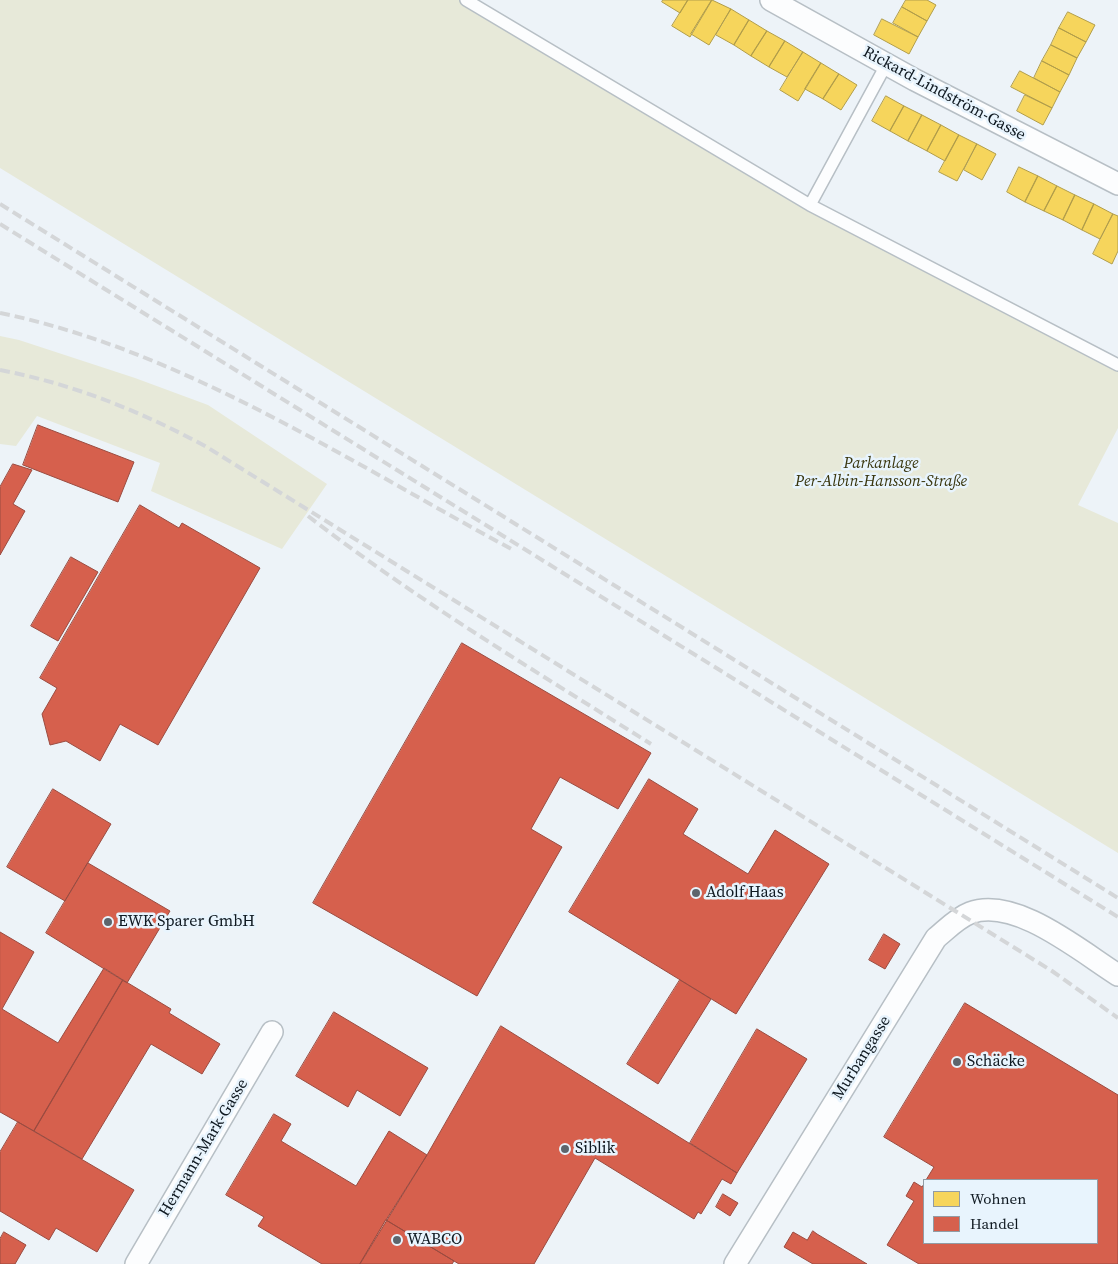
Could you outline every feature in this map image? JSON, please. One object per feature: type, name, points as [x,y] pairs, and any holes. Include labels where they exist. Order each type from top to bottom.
[{"type":"street","name":"Rickard-Lindström-Gasse","points":[[771,0],[886,65],[1118,184]]},
{"type":"street","name":"Murbangasse","points":[[735,1264],[936,938],[963,916],[978,910],[1005,911],[1027,917],[1118,975]]},
{"type":"street","name":"Hermann-Mark-Gasse","points":[[136,1264],[272,1032]]},
{"type":"lane","points":[[466,0],[810,205],[1118,365]]},
{"type":"lane","points":[[810,205],[886,65]]},
{"type":"green space","name":"Parkanlage Per-Albin-Hansson-Straße","points":[[0,0],[459,0],[799,205],[1118,371],[1118,428],[1078,505],[1118,523],[1118,853],[0,168]]},
{"type":"green space","points":[[0,336],[19,340],[135,378],[208,405],[327,484],[282,549],[151,491],[160,463],[37,416],[16,446],[0,444]]},
{"type":"building: Wohnen","points":[[663,0],[688,0],[680,13],[662,2]]},
{"type":"building: Wohnen","points":[[688,0],[712,0],[690,37],[672,26]]},
{"type":"building: Wohnen","points":[[712,0],[731,9],[709,45],[691,34]]},
{"type":"building: Wohnen","points":[[906,0],[927,0],[936,5],[927,21],[902,7]]},
{"type":"building: Wohnen","points":[[902,7],[927,21],[918,37],[893,23]]},
{"type":"building: Wohnen","points":[[731,9],[749,20],[734,45],[716,35]]},
{"type":"building: Wohnen","points":[[1068,12],[1095,25],[1086,42],[1059,28]]},
{"type":"building: Wohnen","points":[[882,19],[918,37],[909,54],[874,35]]},
{"type":"building: Wohnen","points":[[749,20],[767,31],[751,56],[734,45]]},
{"type":"building: Wohnen","points":[[1059,28],[1086,42],[1077,58],[1051,45]]},
{"type":"building: Wohnen","points":[[767,31],[785,41],[769,67],[751,56]]},
{"type":"building: Wohnen","points":[[785,41],[803,52],[787,77],[769,67]]},
{"type":"building: Wohnen","points":[[1051,45],[1077,58],[1069,75],[1042,61]]},
{"type":"building: Wohnen","points":[[803,52],[821,63],[798,101],[780,90]]},
{"type":"building: Wohnen","points":[[1042,61],[1069,75],[1060,92],[1034,78]]},
{"type":"building: Wohnen","points":[[821,63],[839,74],[823,99],[805,89]]},
{"type":"building: Wohnen","points":[[1020,71],[1060,92],[1052,108],[1011,87]]},
{"type":"building: Wohnen","points":[[839,74],[857,85],[841,110],[823,99]]},
{"type":"building: Wohnen","points":[[1025,95],[1052,108],[1043,125],[1017,111]]},
{"type":"building: Wohnen","points":[[886,96],[904,106],[890,131],[872,121]]},
{"type":"building: Wohnen","points":[[904,106],[922,115],[908,141],[890,131]]},
{"type":"building: Wohnen","points":[[922,115],[941,125],[927,151],[908,141]]},
{"type":"building: Wohnen","points":[[941,125],[959,135],[945,161],[927,151]]},
{"type":"building: Wohnen","points":[[959,135],[977,144],[957,181],[939,172]]},
{"type":"building: Wohnen","points":[[977,144],[996,154],[982,180],[964,170]]},
{"type":"building: Wohnen","points":[[1019,167],[1038,176],[1025,202],[1007,192]]},
{"type":"building: Wohnen","points":[[1038,176],[1057,186],[1044,211],[1025,202]]},
{"type":"building: Wohnen","points":[[1057,186],[1075,195],[1063,220],[1044,211]]},
{"type":"building: Wohnen","points":[[1075,195],[1094,204],[1082,230],[1063,220]]},
{"type":"building: Wohnen","points":[[1094,204],[1113,214],[1100,239],[1082,230]]},
{"type":"building: Wohnen","points":[[1113,214],[1118,216],[1118,251],[1112,264],[1093,254]]},
{"type":"building: Handel","points":[[38,425],[134,462],[118,502],[23,465]]},
{"type":"building: Handel","points":[[13,464],[32,470],[13,504],[25,511],[0,555],[0,487]]},
{"type":"building: Handel","points":[[140,505],[179,528],[182,523],[260,568],[158,745],[120,724],[100,761],[66,741],[50,745],[42,714],[57,688],[40,678]]},
{"type":"building: Handel","points":[[71,557],[98,572],[58,641],[31,626]]},
{"type":"building: Handel","points":[[462,643],[651,753],[618,809],[560,777],[531,829],[562,847],[477,996],[313,903]]},
{"type":"building: Handel","name":"Adolf Haas","points":[[649,779],[698,809],[683,834],[748,874],[775,830],[829,864],[736,1014],[569,912]]},
{"type":"building: Handel","points":[[53,789],[111,824],[65,901],[7,867]]},
{"type":"building: Handel","name":"EWK Sparer GmbH","points":[[88,863],[170,911],[127,983],[46,933]]},
{"type":"building: Handel","points":[[0,932],[34,952],[2,1009],[58,1043],[104,968],[123,980],[34,1131],[0,1112]]},
{"type":"building: Handel","points":[[884,934],[900,944],[885,969],[869,960]]},
{"type":"building: Handel","points":[[123,980],[171,1009],[169,1013],[220,1044],[202,1074],[151,1044],[82,1159],[34,1131]]},
{"type":"building: Handel","points":[[680,980],[711,999],[658,1084],[627,1064]]},
{"type":"building: Handel","points":[[965,1003],[1118,1095],[1118,1264],[919,1264],[887,1245],[914,1201],[906,1196],[914,1182],[922,1187],[923,1186],[923,1244],[1098,1244],[1098,1179],[927,1179],[934,1167],[884,1137]]},
{"type":"building: Handel","points":[[334,1012],[428,1068],[400,1116],[357,1090],[348,1107],[296,1076]]},
{"type":"building: Handel","name":"Siblik","points":[[501,1026],[737,1173],[731,1184],[722,1179],[701,1214],[698,1212],[694,1219],[595,1158],[534,1264],[459,1264],[386,1220],[427,1155]]},
{"type":"building: Handel","points":[[757,1029],[807,1059],[737,1173],[690,1143]]},
{"type":"building: Handel","points":[[274,1114],[291,1124],[281,1141],[356,1186],[389,1131],[427,1155],[360,1264],[322,1264],[258,1226],[264,1217],[226,1195]]},
{"type":"building: Handel","points":[[18,1122],[134,1190],[97,1252],[56,1228],[49,1240],[0,1211],[0,1152]]},
{"type":"building: Handel","points":[[723,1194],[738,1203],[730,1216],[716,1207]]},
{"type":"building: Handel","name":"WABCO","points":[[386,1220],[454,1261],[452,1264],[360,1264]]},
{"type":"building: Handel","points":[[813,1231],[867,1264],[813,1264],[784,1247],[793,1232],[807,1240]]},
{"type":"building: Handel","points":[[4,1232],[26,1245],[15,1264],[0,1264],[0,1239]]},
{"type":"railway","points":[[0,204],[1118,898]]},
{"type":"railway","points":[[0,224],[1118,917]]},
{"type":"railway","points":[[0,313],[68,330],[134,354],[200,382],[265,413],[329,447],[515,551]]},
{"type":"railway","points":[[0,370],[54,383],[106,400],[156,421],[205,446],[1052,971],[1118,1018]]},
{"type":"railway","points":[[308,516],[434,606],[651,744]]},
{"type":"place","name":"Adolf Haas","points":[[696,893]]},
{"type":"place","name":"EWK Sparer GmbH","points":[[108,922]]},
{"type":"place","name":"Schäcke","points":[[957,1062]]},
{"type":"place","name":"Siblik","points":[[565,1149]]},
{"type":"place","name":"WABCO","points":[[397,1240]]}]
